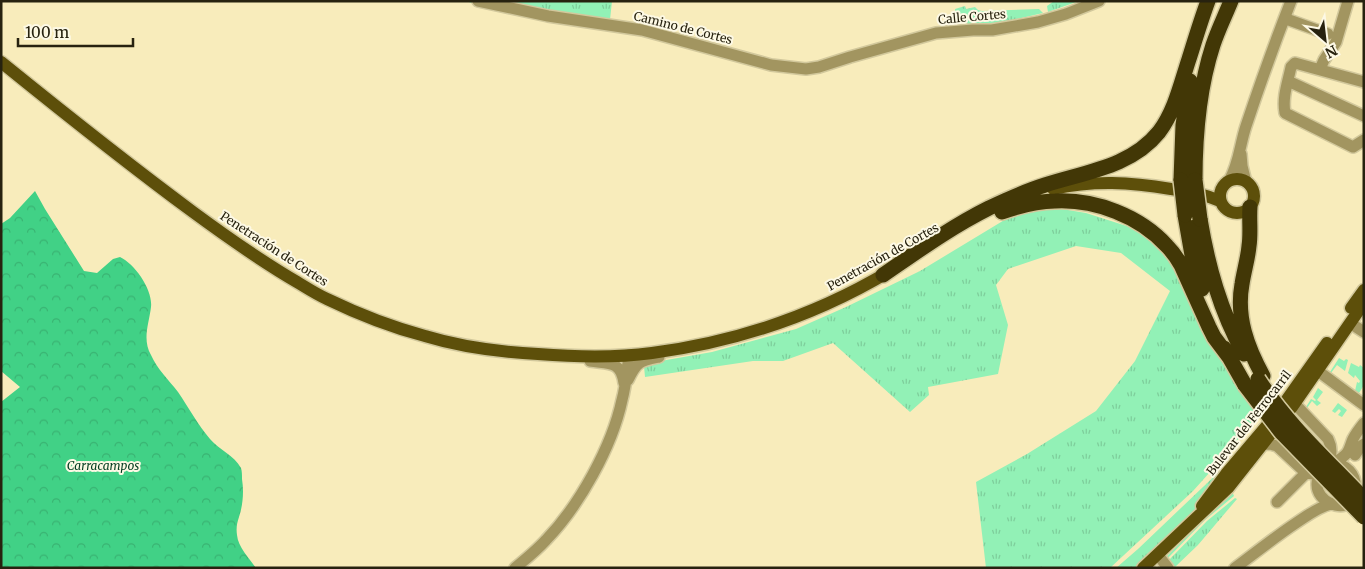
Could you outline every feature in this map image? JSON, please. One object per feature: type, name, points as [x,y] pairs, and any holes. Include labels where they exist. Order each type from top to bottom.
[{"type":"highway","points":[[883,275],[942,235],[989,208],[1042,186],[1119,163],[1141,150],[1159,132],[1167,119],[1179,90],[1208,1]]},
{"type":"highway","points":[[1215,1],[1204,29],[1194,65],[1186,102],[1183,133],[1214,284],[1234,336],[1281,432],[1364,517]]},
{"type":"highway","points":[[1229,357],[1219,336],[1198,279],[1184,215],[1192,184],[1202,88],[1214,44],[1231,1]]},
{"type":"highway","points":[[883,275],[1000,213],[1023,205],[1055,200],[1094,205],[1117,212],[1149,230],[1166,245],[1181,264],[1212,332],[1229,357],[1282,403],[1308,434],[1314,447],[1360,500]]},
{"type":"highway","points":[[1250,207],[1249,247],[1242,285],[1240,317],[1253,358],[1256,380]]},
{"type":"main road","name":"Penetración de Cortes","points":[[1,62],[78,124],[222,234],[325,298],[395,327],[424,336],[461,345],[510,353],[559,356],[649,354],[707,343],[773,325],[849,294],[995,209],[1039,192],[1082,184],[1123,182],[1192,184],[1223,190]]},
{"type":"main road","points":[[1238,179],[1246,182],[1253,190],[1253,202],[1250,207],[1236,214],[1226,210],[1223,190],[1238,179]]},
{"type":"main road","name":"Bulevar del Ferrocarril","points":[[1190,524],[1209,495],[1276,415],[1364,290]]},
{"type":"main road","name":"Bulevar del Ferrocarril","points":[[1143,568],[1228,488],[1320,373],[1364,303]]},
{"type":"street","name":"Calle Cortes","points":[[819,68],[850,57],[936,33],[1014,27],[1052,19],[1099,1]]},
{"type":"street","points":[[1223,190],[1232,175],[1246,127],[1291,1]]},
{"type":"street","points":[[1320,69],[1336,42],[1348,1]]},
{"type":"street","name":"Camino de Cortes","points":[[480,2],[548,16],[642,30],[771,65],[794,69],[819,68]]},
{"type":"street","points":[[1289,20],[1328,34]]},
{"type":"street","points":[[1364,82],[1295,63],[1291,66],[1284,97],[1285,113],[1354,147],[1364,140]]},
{"type":"street","points":[[1288,81],[1364,116]]},
{"type":"street","points":[[1240,151],[1246,182]]},
{"type":"street","points":[[1350,323],[1364,332]]},
{"type":"street","name":"Bulevar del Ferrocarril","points":[[1295,404],[1293,399],[1296,392],[1328,346],[1329,340]]},
{"type":"street","points":[[625,388],[634,368],[644,360],[683,353],[707,343]]},
{"type":"street","points":[[515,568],[556,530],[580,496],[597,466],[611,436],[620,410],[629,355]]},
{"type":"street","points":[[559,356],[615,365],[623,375],[625,388]]},
{"type":"street","points":[[1320,373],[1364,405]]},
{"type":"street","points":[[1295,404],[1328,439],[1331,452],[1326,467],[1317,482],[1319,493],[1316,504],[1307,515]]},
{"type":"street","points":[[1226,474],[1258,444],[1277,446],[1306,473],[1314,474],[1341,458],[1347,452],[1364,423]]},
{"type":"street","points":[[1319,493],[1325,501],[1331,504],[1341,505],[1360,500],[1360,478],[1355,455],[1356,434]]},
{"type":"street","points":[[1355,455],[1364,444]]},
{"type":"street","points":[[1326,467],[1345,464],[1360,478]]},
{"type":"street","points":[[1277,502],[1306,473]]},
{"type":"street","points":[[1235,568],[1307,515],[1331,504]]},
{"type":"street","points":[[1158,555],[1168,568]]},
{"type":"green space","points":[[466,1],[612,1],[610,20],[483,7]]},
{"type":"green space","points":[[1054,1],[1079,1],[1048,12],[1047,6]]},
{"type":"green space","points":[[965,6],[966,9],[975,7],[982,11],[1039,9],[1043,13],[1009,21],[971,26],[956,16],[955,9]]},
{"type":"green space","name":"Carracampos","points":[[35,191],[84,271],[97,273],[113,259],[120,257],[126,260],[142,278],[151,300],[147,337],[148,349],[160,370],[178,392],[206,434],[241,468],[243,498],[237,535],[242,548],[256,568],[1,568],[1,402],[20,387],[1,371],[1,224],[10,218]]},
{"type":"green space","points":[[1062,209],[1086,213],[1136,229],[1162,250],[1188,286],[1258,414],[1228,452],[1193,491],[1110,568],[986,568],[976,482],[1027,454],[1096,411],[1135,361],[1170,291],[1121,253],[1076,246],[1008,269],[996,285],[1008,325],[998,374],[928,387],[929,395],[910,412],[833,343],[783,361],[753,361],[645,377],[644,366],[655,362],[712,352],[796,329],[920,271],[1011,216],[1040,210]]},
{"type":"green space","points":[[1339,358],[1344,361],[1348,360],[1345,371],[1337,365],[1331,373],[1330,372]]},
{"type":"green space","points":[[1351,363],[1364,368],[1364,385],[1359,393],[1364,399],[1355,391],[1357,382],[1359,383],[1360,381],[1355,375],[1354,378],[1348,373]]},
{"type":"green space","points":[[1318,388],[1323,392],[1317,400],[1321,403],[1317,406],[1312,401],[1307,408],[1311,399],[1316,400],[1313,397]]},
{"type":"green space","points":[[1338,403],[1347,410],[1342,417],[1338,415],[1341,411],[1339,409],[1335,413],[1332,411]]},
{"type":"green space","points":[[1225,466],[1226,468],[1190,516],[1137,568],[1116,568],[1138,549]]},
{"type":"green space","points":[[1232,491],[1234,496],[1205,520],[1166,560],[1165,558]]},
{"type":"green space","points":[[1235,498],[1237,499],[1198,545],[1175,567],[1169,560],[1207,521]]}]
